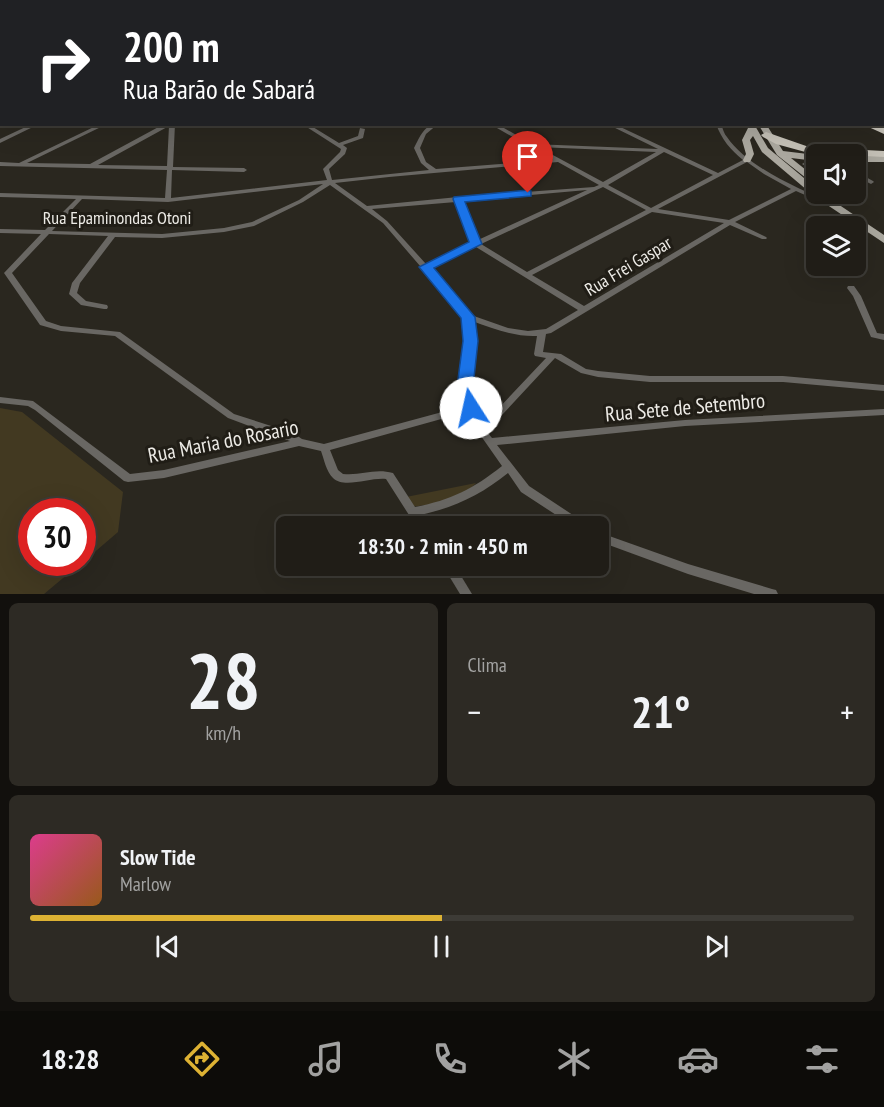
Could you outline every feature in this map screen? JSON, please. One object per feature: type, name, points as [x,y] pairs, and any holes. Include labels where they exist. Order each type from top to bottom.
[{"type":"highway","points":[[759,129],[791,148],[815,153],[884,154]]},
{"type":"main road","points":[[747,160],[750,154],[746,140],[759,129]]},
{"type":"main road","points":[[759,129],[780,153],[806,174]]},
{"type":"main road","points":[[759,129],[782,167],[806,185]]},
{"type":"main road","points":[[780,153],[806,158]]},
{"type":"main road","points":[[866,160],[884,160]]},
{"type":"main road","points":[[833,204],[884,240]]},
{"type":"main road","points":[[845,204],[884,231]]},
{"type":"main road","points":[[839,208],[852,209]]},
{"type":"street","points":[[2,139],[32,126]]},
{"type":"street","points":[[20,164],[101,126]]},
{"type":"street","points":[[89,166],[167,126]]},
{"type":"street","points":[[168,200],[171,126]]},
{"type":"street","points":[[307,126],[344,148],[343,153],[326,169],[330,181],[385,222],[468,317],[501,329],[542,333],[538,354],[555,356],[584,371],[598,375],[650,379],[783,379],[884,388]]},
{"type":"street","points":[[422,127],[434,126]]},
{"type":"street","points":[[434,126],[418,140],[417,148],[424,164],[434,171]]},
{"type":"street","points":[[495,126],[600,186],[650,210],[730,222],[764,238]]},
{"type":"street","points":[[613,126],[717,174]]},
{"type":"street","points":[[719,126],[727,142],[747,160],[796,189],[839,208]]},
{"type":"street","points":[[340,144],[360,138],[362,129]]},
{"type":"street","points":[[528,145],[663,151]]},
{"type":"street","points":[[426,267],[600,186],[663,151]]},
{"type":"street","points":[[527,275],[747,160]]},
{"type":"street","points":[[0,195],[168,200],[330,181],[557,161]]},
{"type":"street","points":[[0,164],[244,170]]},
{"type":"street","points":[[866,180],[871,182]]},
{"type":"street","name":"Rua Epaminondas Otoni","points":[[0,231],[112,236],[178,235],[254,224],[301,201],[330,181]]},
{"type":"street","points":[[366,208],[600,186]]},
{"type":"street","name":"Rua Frei Gaspar","points":[[542,333],[730,222],[796,189]]},
{"type":"street","points":[[80,198],[8,273],[17,289],[44,323],[61,328],[117,334],[231,416],[290,436],[299,442]]},
{"type":"street","points":[[458,199],[476,244],[584,310]]},
{"type":"street","points":[[104,307],[84,303],[73,294],[76,283],[112,236]]},
{"type":"street","points":[[851,288],[858,296],[874,335],[884,337]]},
{"type":"street","points":[[468,317],[471,341],[465,387],[471,408],[489,442],[525,489],[566,516]]},
{"type":"street","points":[[478,421],[499,413],[555,356]]},
{"type":"street","name":"Rua Maria do Rosario","points":[[0,400],[30,403],[128,478],[164,474],[299,442],[324,448],[336,475],[342,479],[350,480],[371,473],[389,476],[415,516]]},
{"type":"street","points":[[324,448],[471,408]]},
{"type":"street","name":"Rua Sete de Setembro","points":[[489,442],[685,423],[884,412]]},
{"type":"street","points":[[412,512],[462,500],[479,490],[508,466]]},
{"type":"street","points":[[609,540],[688,569],[772,594]]},
{"type":"street","points":[[455,576],[465,594]]},
{"type":"shaded area","points":[[0,408],[22,412],[123,492],[118,532],[96,551],[96,498],[18,498],[18,576],[65,576],[44,594],[0,594]]},
{"type":"shaded area","points":[[476,483],[462,494],[437,503],[410,507],[406,497]]},
{"type":"route","points":[[471,408],[465,387],[471,341],[468,317],[426,267],[476,244],[458,199],[528,193]]}]
